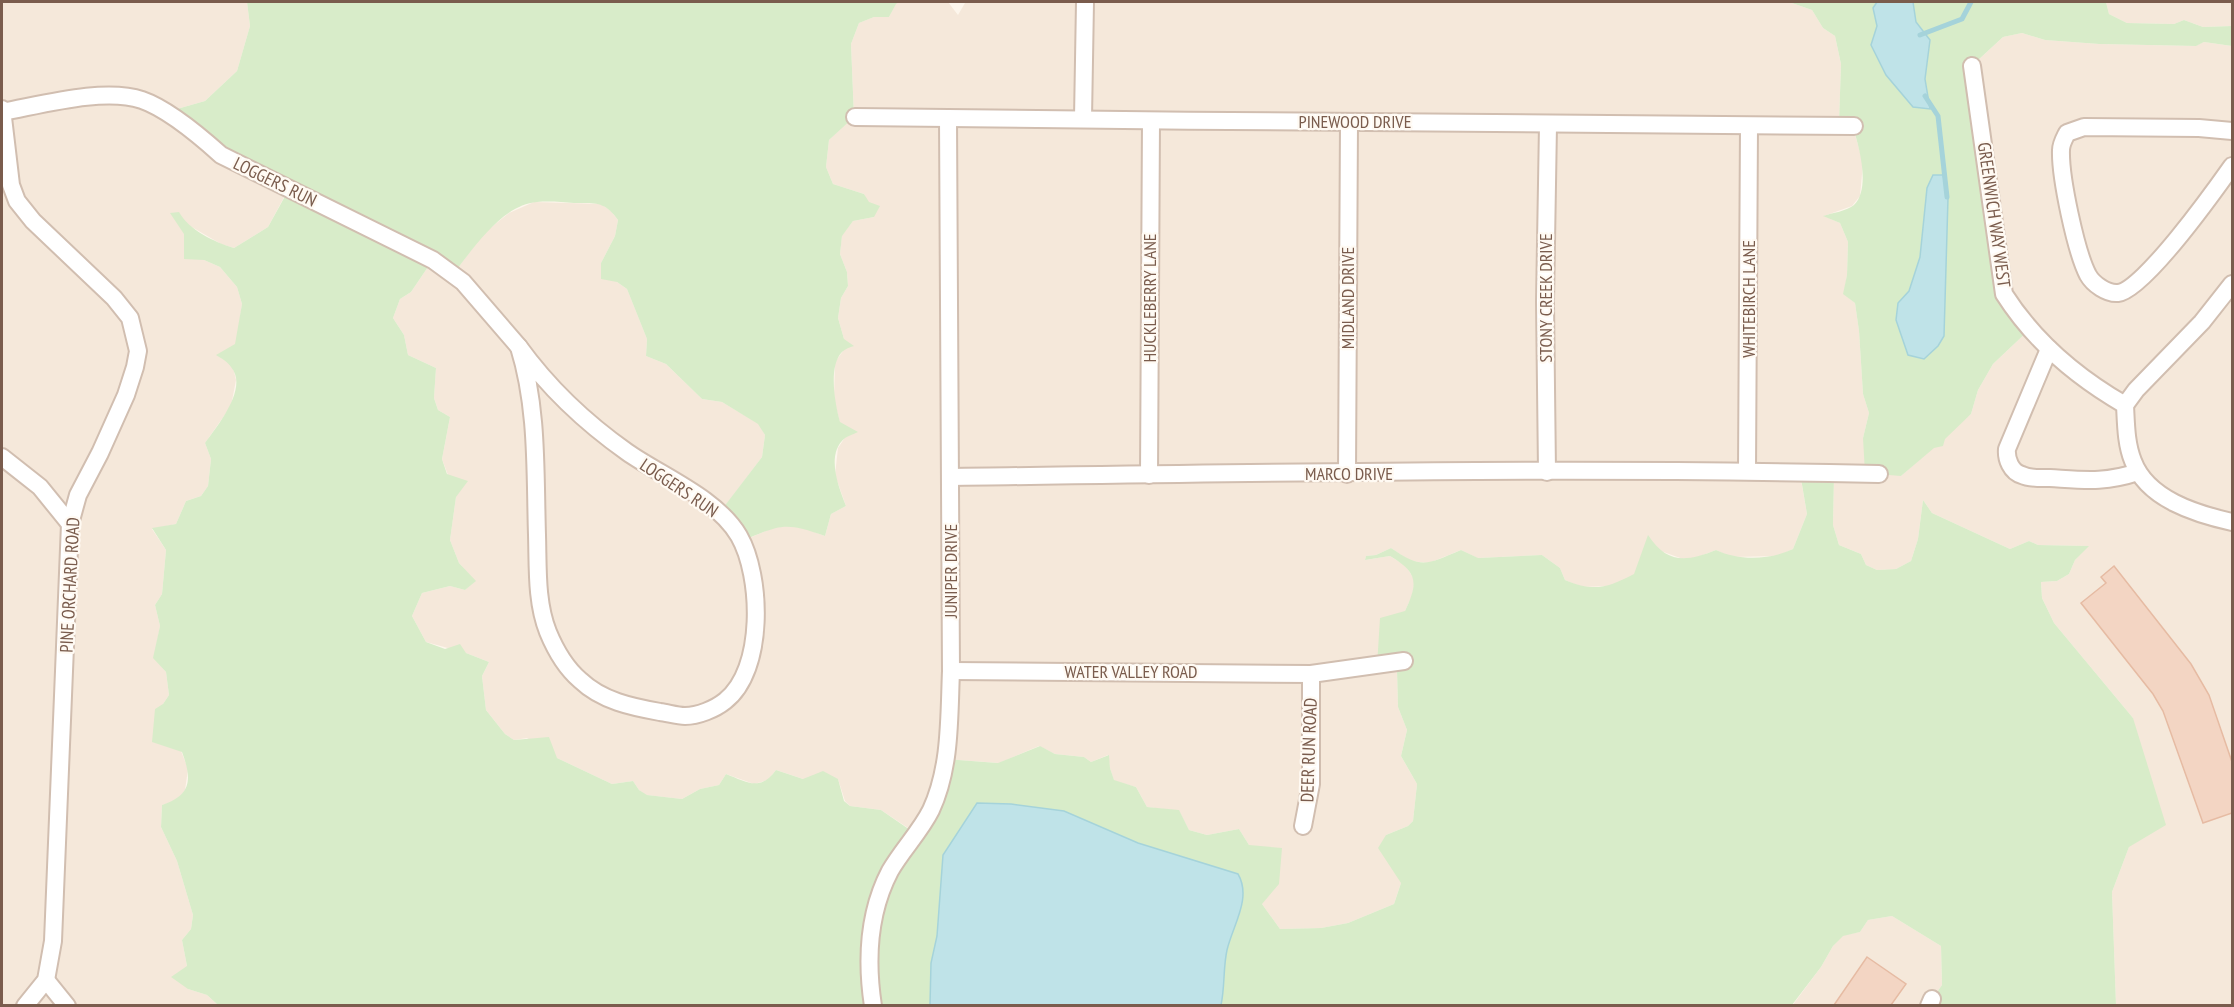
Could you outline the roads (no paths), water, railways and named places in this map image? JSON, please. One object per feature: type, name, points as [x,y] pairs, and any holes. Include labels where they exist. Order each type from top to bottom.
[{"type":"street","points":[[1083,118],[1085,2]]},
{"type":"street","name":"GREENWICH WAY WEST","points":[[1972,66],[2004,294],[2015,311],[2049,349],[2092,386],[2125,405]]},
{"type":"street","name":"LOGGERS RUN","points":[[2,111],[97,95],[143,100],[200,136],[221,155],[433,260],[463,282],[519,347],[531,364],[560,396],[626,452],[703,500],[723,516],[739,536],[751,566],[756,597],[756,624],[753,645],[743,678],[727,700],[709,710],[685,716],[632,707],[605,697],[580,681],[563,660],[548,631],[538,588],[535,446],[526,370],[519,347]]},
{"type":"street","name":"PINE ORCHARD ROAD","points":[[2,111],[11,185],[17,201],[33,221],[114,298],[130,318],[138,351],[126,395],[78,495],[70,524],[56,884],[53,941],[46,981]]},
{"type":"street","name":"PINEWOOD DRIVE","points":[[855,117],[1854,126]]},
{"type":"street","name":"JUNIPER DRIVE","points":[[873,1005],[868,965],[870,937],[878,902],[890,871],[930,811],[940,783],[947,750],[951,671],[948,118]]},
{"type":"street","name":"HUCKLEBERRY LANE","points":[[1149,475],[1151,121]]},
{"type":"street","name":"MIDLAND DRIVE","points":[[1347,474],[1349,123]]},
{"type":"street","name":"STONY CREEK DRIVE","points":[[1547,472],[1545,302],[1548,125]]},
{"type":"street","name":"WHITEBIRCH LANE","points":[[1747,471],[1749,126]]},
{"type":"street","points":[[2232,131],[2084,127],[2067,133],[2061,148],[2062,165],[2076,237],[2090,277],[2106,291],[2116,294],[2126,291],[2140,280],[2180,235],[2232,166]]},
{"type":"street","points":[[2232,284],[2202,322],[2136,390],[2125,405],[2132,460],[2138,472],[2153,490],[2200,514],[2232,522]]},
{"type":"street","points":[[2049,349],[2007,449],[2009,464],[2020,475],[2102,482],[2138,472]]},
{"type":"street","points":[[2,457],[40,488],[70,524]]},
{"type":"street","name":"MARCO DRIVE","points":[[951,477],[1747,471],[1879,474]]},
{"type":"street","points":[[1311,674],[1404,661]]},
{"type":"street","name":"WATER VALLEY ROAD","points":[[951,671],[1311,674]]},
{"type":"street","name":"DEER RUN ROAD","points":[[1303,826],[1311,784],[1311,674]]},
{"type":"street","points":[[25,1005],[46,981],[68,1005]]},
{"type":"water","points":[[1877,2],[1913,2],[1916,22],[1930,40],[1925,79],[1930,109],[1913,107],[1886,75],[1871,45],[1877,26],[1873,8]]},
{"type":"water","points":[[1933,175],[1943,175],[1948,198],[1944,336],[1938,346],[1924,359],[1908,355],[1896,320],[1898,303],[1909,291],[1920,257],[1927,188]]},
{"type":"water","points":[[977,803],[1011,804],[1064,811],[1138,843],[1238,874],[1242,883],[1242,902],[1227,950],[1221,1005],[930,1005],[931,963],[937,936],[943,855]]},
{"type":"waterway","points":[[1920,35],[1962,19],[1971,2]]},
{"type":"waterway","points":[[1925,96],[1938,116],[1947,197]]}]
